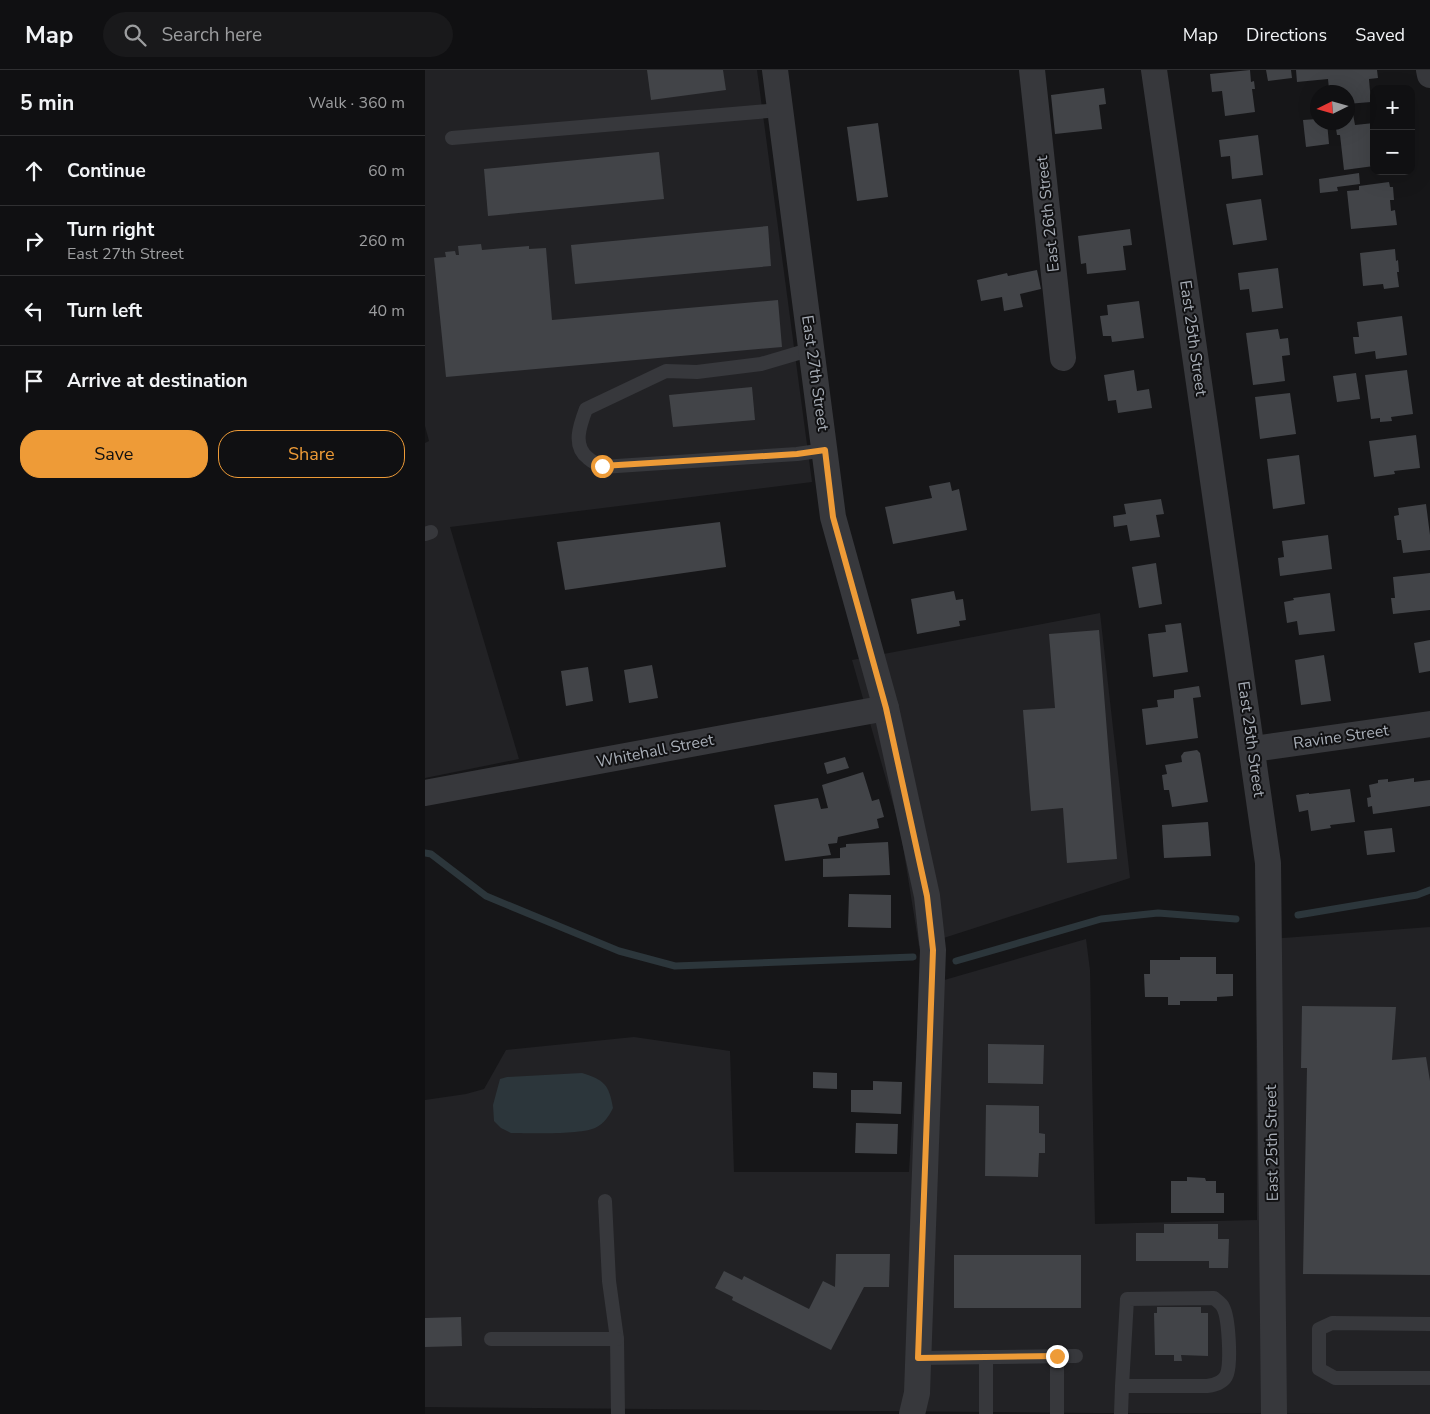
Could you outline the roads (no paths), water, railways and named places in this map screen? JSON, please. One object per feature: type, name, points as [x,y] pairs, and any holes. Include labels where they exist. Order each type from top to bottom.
[{"type":"street","name":"East 27th Street","points":[[775,70],[833,517],[886,708],[927,896],[933,950],[917,1393],[912,1414]]},
{"type":"street","name":"East 26th Street","points":[[1032,70],[1063,358]]},
{"type":"street","name":"East 25th Street","points":[[1153,70],[1253,749],[1268,863],[1274,1414]]},
{"type":"street","points":[[1429,70],[1430,74]]},
{"type":"street","name":"Whitehall Street","points":[[425,794],[886,708]]},
{"type":"street","name":"Ravine Street","points":[[1253,749],[1430,724]]},
{"type":"lane","points":[[452,138],[780,110]]},
{"type":"lane","points":[[812,350],[761,364],[697,372],[666,372],[658,375],[586,409],[579,428],[579,444],[587,458],[602,466],[797,454],[825,450]]},
{"type":"lane","points":[[605,1201],[609,1282],[617,1339],[618,1414]]},
{"type":"lane","points":[[1121,1414],[1122,1386],[1127,1298],[1214,1298],[1223,1305],[1227,1319],[1229,1345],[1227,1375],[1219,1384],[1207,1386],[1122,1386]]},
{"type":"lane","points":[[1430,1324],[1332,1323],[1319,1329],[1319,1369],[1335,1378],[1430,1378]]},
{"type":"lane","points":[[491,1340],[617,1339]]},
{"type":"lane","points":[[1057,1356],[1057,1414]]},
{"type":"lane","points":[[918,1358],[1076,1356]]},
{"type":"lane","points":[[986,1357],[986,1414]]},
{"type":"waterway","points":[[425,853],[431,854],[486,896],[619,951],[675,966],[913,957]]},
{"type":"waterway","points":[[1298,915],[1417,895],[1430,890]]},
{"type":"waterway","points":[[956,961],[1101,919],[1158,913],[1236,919]]}]
